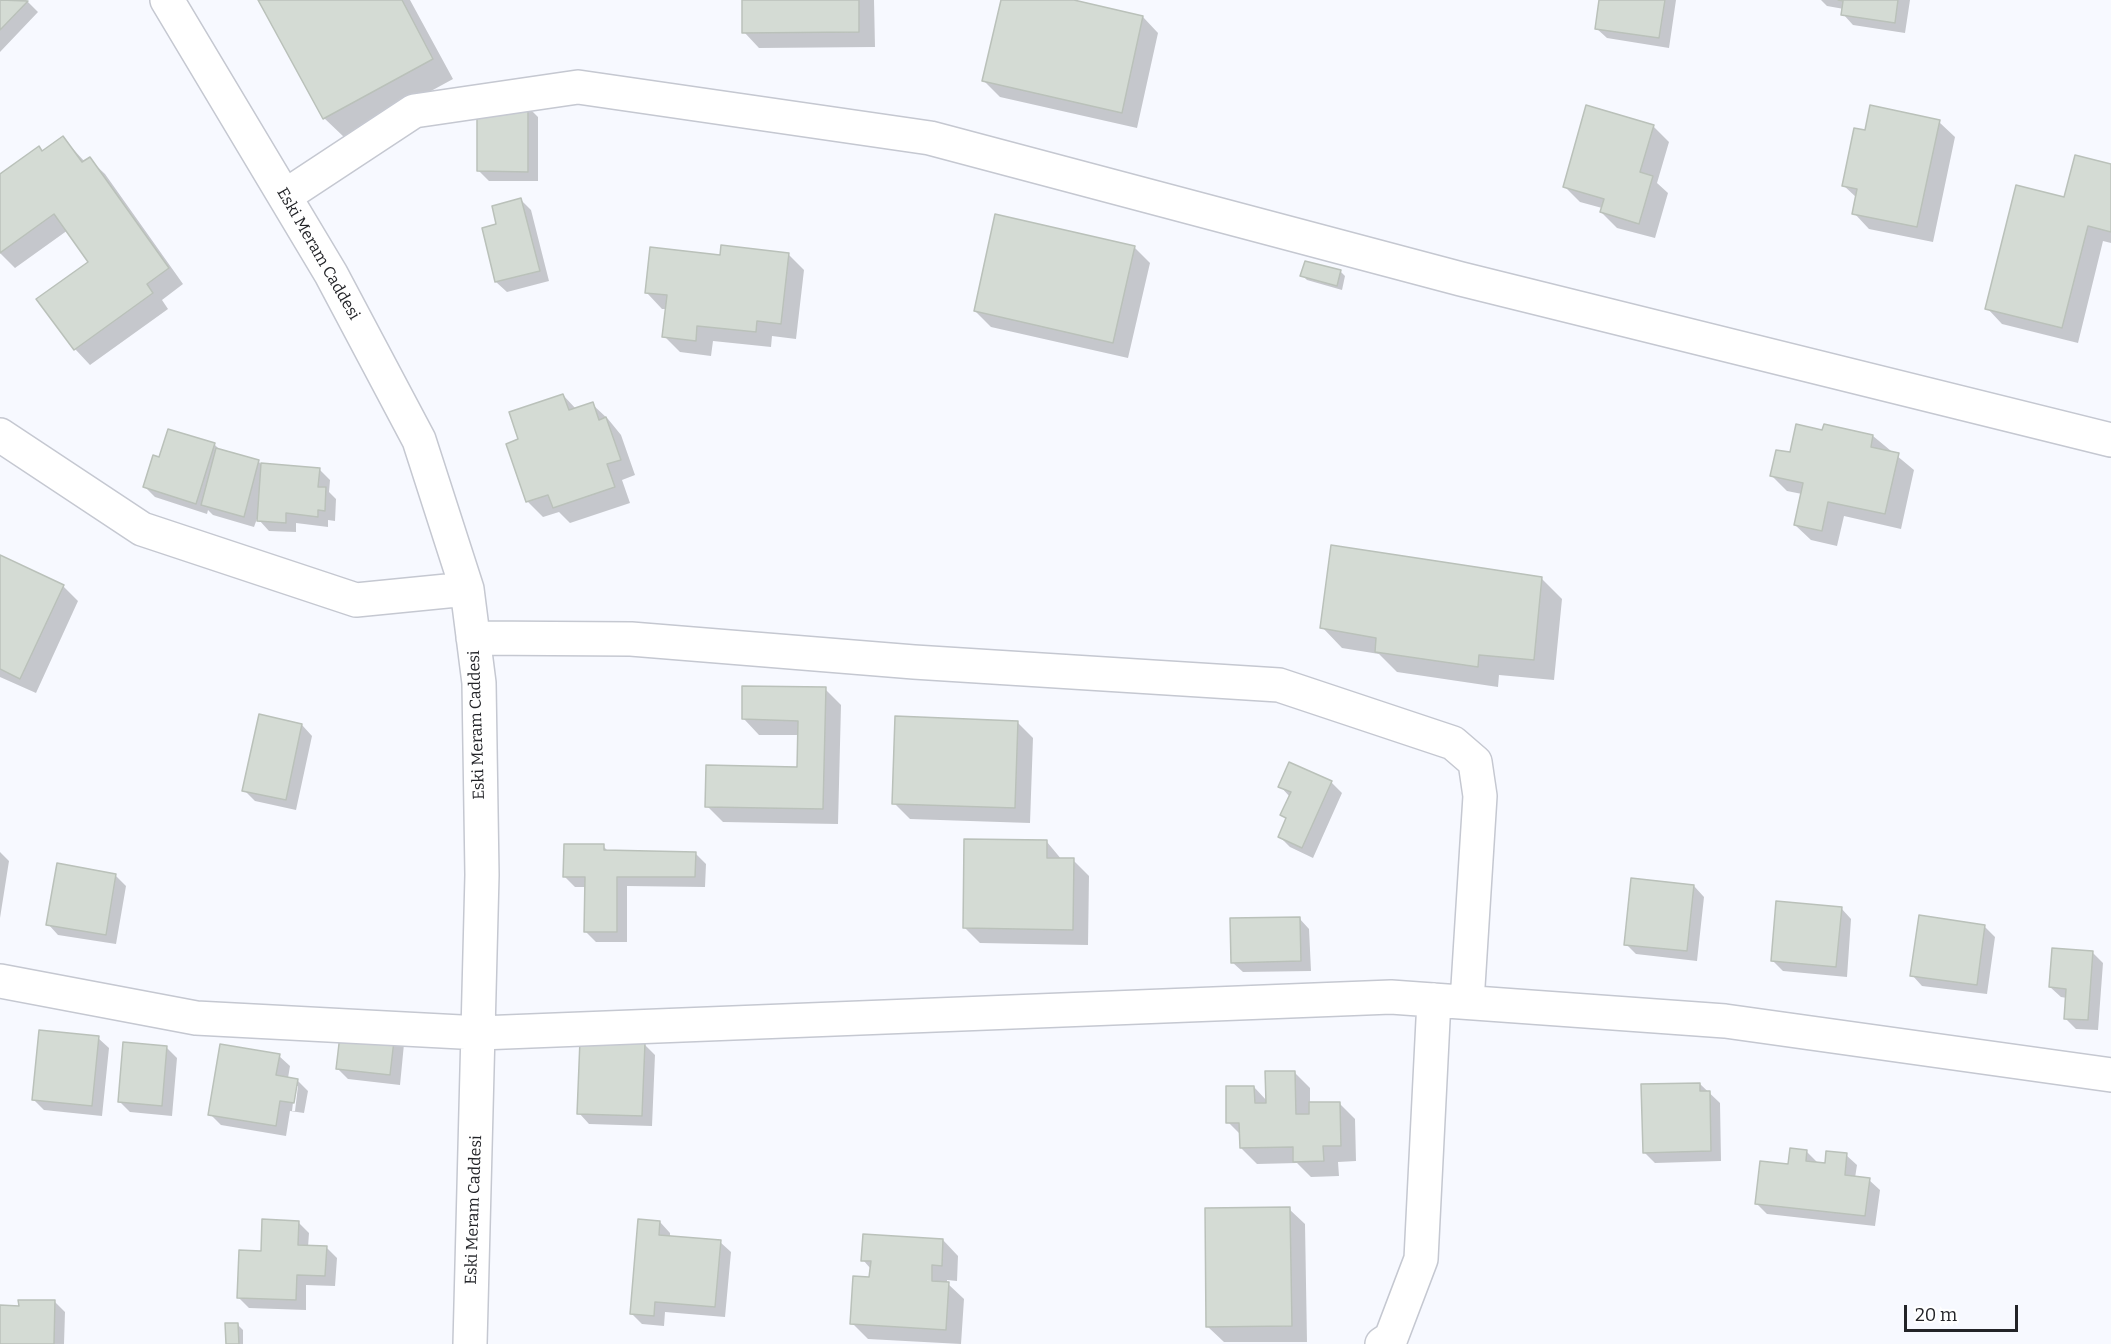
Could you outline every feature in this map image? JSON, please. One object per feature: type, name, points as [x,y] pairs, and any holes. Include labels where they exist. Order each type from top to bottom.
[{"type":"street","name":"Eski Meram Caddesi","points":[[167,0],[331,274],[419,440],[467,589],[479,683],[482,875],[480,1033],[470,1344]]},
{"type":"street","points":[[285,196],[414,111],[578,87],[930,138],[1461,279],[2111,440]]},
{"type":"street","points":[[0,435],[142,529],[356,600],[467,589]]},
{"type":"street","points":[[473,638],[631,639],[914,662],[1279,685],[1453,743],[1475,762],[1480,796],[1467,1002]]},
{"type":"street","points":[[0,981],[196,1018],[480,1033],[1391,996],[1725,1021],[2111,1075]]},
{"type":"street","points":[[1382,1344],[1391,1338],[1421,1258],[1434,1000]]},
{"type":"building","points":[[0,0],[28,1],[0,30]]},
{"type":"building","points":[[258,0],[402,0],[433,59],[323,119]]},
{"type":"building","points":[[742,0],[859,0],[859,32],[742,33]]},
{"type":"building","points":[[1001,0],[1074,0],[1143,16],[1122,113],[982,81]]},
{"type":"building","points":[[1599,0],[1665,0],[1659,38],[1595,29]]},
{"type":"building","points":[[1838,0],[1898,0],[1895,23],[1841,15],[1843,1]]},
{"type":"building","points":[[477,104],[528,105],[528,172],[477,171]]},
{"type":"building","points":[[1586,105],[1654,125],[1640,172],[1653,176],[1639,224],[1600,212],[1604,199],[1563,187]]},
{"type":"building","points":[[1870,105],[1940,120],[1917,227],[1852,214],[1857,189],[1842,186],[1854,128],[1865,130]]},
{"type":"building","points":[[63,136],[82,162],[90,157],[169,268],[147,284],[153,293],[74,350],[36,299],[88,262],[54,214],[0,253],[0,174],[39,146],[42,151]]},
{"type":"building","points":[[2075,155],[2111,164],[2111,232],[2088,226],[2062,328],[1985,309],[2016,185],[2064,197]]},
{"type":"building","points":[[521,198],[540,271],[495,282],[482,228],[496,224],[492,206]]},
{"type":"building","points":[[995,214],[1135,246],[1113,343],[974,311]]},
{"type":"building","points":[[721,245],[789,253],[781,324],[757,321],[756,332],[697,326],[696,341],[662,337],[667,295],[645,293],[650,247],[720,255]]},
{"type":"building","points":[[1305,261],[1341,270],[1337,286],[1300,276]]},
{"type":"building","points":[[563,394],[569,410],[593,402],[599,420],[606,417],[621,460],[607,464],[615,487],[553,508],[548,495],[526,502],[506,444],[518,439],[509,412]]},
{"type":"building","points":[[1796,424],[1822,430],[1824,424],[1873,435],[1871,447],[1899,453],[1885,514],[1828,502],[1822,531],[1794,525],[1803,483],[1770,476],[1776,450],[1790,452]]},
{"type":"building","points":[[168,429],[215,443],[196,504],[143,487],[153,455],[159,457]]},
{"type":"building","points":[[216,448],[259,460],[244,517],[201,505]]},
{"type":"building","points":[[261,463],[320,468],[318,487],[326,487],[325,511],[318,510],[318,517],[286,513],[286,523],[257,521]]},
{"type":"building","points":[[1331,545],[1542,577],[1534,660],[1479,655],[1478,667],[1375,652],[1376,638],[1320,628]]},
{"type":"building","points":[[0,555],[64,585],[20,679],[0,669]]},
{"type":"building","points":[[742,686],[826,687],[823,809],[705,807],[706,765],[797,767],[798,721],[742,719]]},
{"type":"building","points":[[259,714],[302,724],[286,800],[242,791]]},
{"type":"building","points":[[895,716],[1018,721],[1015,808],[892,804]]},
{"type":"building","points":[[1289,762],[1332,781],[1302,848],[1278,837],[1286,818],[1280,815],[1291,792],[1278,787]]},
{"type":"building","points":[[964,839],[1047,840],[1047,858],[1074,858],[1073,930],[963,928]]},
{"type":"building","points":[[564,844],[604,844],[604,850],[696,852],[695,877],[617,877],[617,932],[584,932],[585,877],[563,877]]},
{"type":"building","points":[[57,863],[116,874],[106,935],[46,925]]},
{"type":"building","points":[[1631,878],[1694,885],[1687,951],[1624,945]]},
{"type":"building","points":[[1776,901],[1842,907],[1836,967],[1771,961]]},
{"type":"building","points":[[1919,915],[1985,925],[1977,985],[1910,976]]},
{"type":"building","points":[[1300,917],[1301,961],[1231,963],[1230,918]]},
{"type":"building","points":[[2052,948],[2093,951],[2088,1020],[2064,1019],[2066,989],[2049,987]]},
{"type":"building","points":[[341,1027],[395,1032],[390,1075],[336,1069]]},
{"type":"building","points":[[39,1030],[99,1036],[92,1106],[32,1100]]},
{"type":"building","points":[[580,1040],[645,1043],[642,1116],[577,1114]]},
{"type":"building","points":[[123,1042],[167,1046],[162,1106],[118,1102]]},
{"type":"building","points":[[220,1044],[280,1054],[276,1075],[298,1079],[294,1103],[280,1101],[276,1126],[208,1115]]},
{"type":"building","points":[[1265,1071],[1295,1071],[1296,1114],[1309,1114],[1309,1102],[1340,1102],[1341,1146],[1323,1146],[1324,1161],[1293,1162],[1293,1147],[1240,1148],[1239,1123],[1226,1123],[1226,1086],[1254,1086],[1255,1103],[1266,1103]]},
{"type":"building","points":[[1700,1083],[1700,1091],[1710,1091],[1711,1151],[1643,1153],[1641,1084]]},
{"type":"building","points":[[1790,1148],[1807,1150],[1806,1161],[1825,1163],[1826,1151],[1847,1153],[1845,1175],[1870,1178],[1865,1216],[1755,1204],[1760,1161],[1788,1164]]},
{"type":"building","points":[[1290,1207],[1292,1326],[1206,1327],[1205,1208]]},
{"type":"building","points":[[262,1219],[299,1221],[298,1245],[327,1246],[325,1276],[297,1275],[296,1300],[237,1298],[239,1250],[261,1251]]},
{"type":"building","points":[[638,1219],[660,1221],[659,1235],[721,1240],[715,1307],[655,1302],[654,1316],[630,1314]]},
{"type":"building","points":[[863,1234],[943,1239],[942,1266],[932,1265],[932,1281],[949,1282],[946,1330],[850,1324],[853,1276],[869,1277],[871,1261],[861,1261]]},
{"type":"building","points":[[18,1300],[55,1300],[54,1344],[0,1344],[0,1305],[19,1306]]},
{"type":"building","points":[[225,1323],[238,1323],[239,1344],[226,1344]]}]
